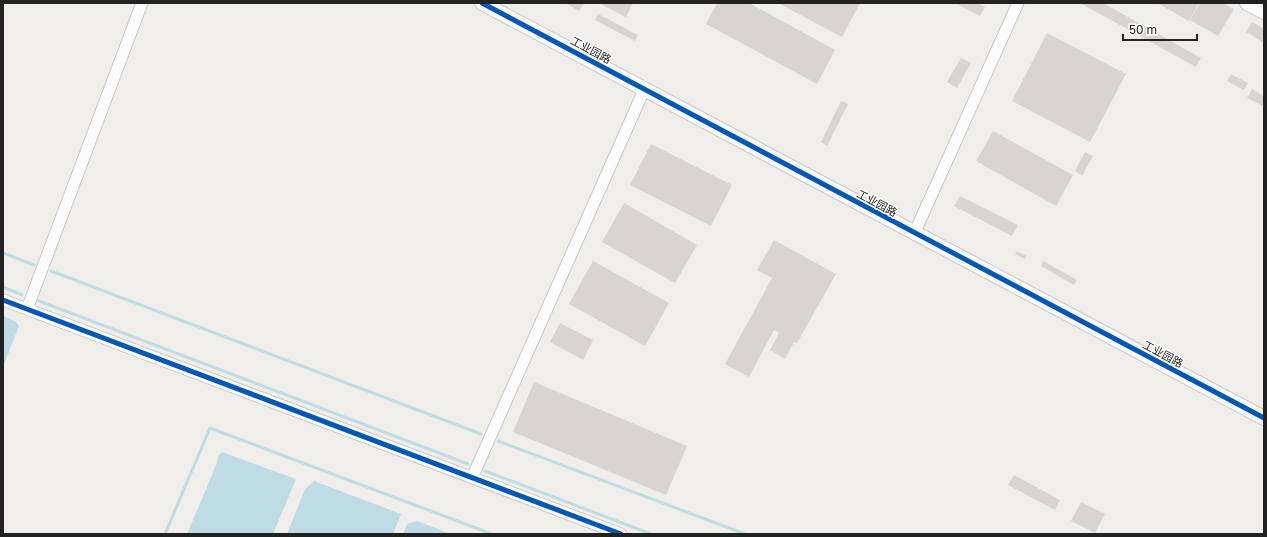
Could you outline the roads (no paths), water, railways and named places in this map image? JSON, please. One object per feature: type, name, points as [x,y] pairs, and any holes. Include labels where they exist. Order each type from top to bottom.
[{"type":"street","points":[[27,309],[142,3]]},
{"type":"street","name":"工业园路","points":[[482,3],[914,234],[1264,418]]},
{"type":"street","points":[[914,234],[1018,3]]},
{"type":"street","points":[[1247,3],[1264,12]]},
{"type":"street","points":[[472,478],[644,90]]},
{"type":"street","points":[[3,300],[621,534]]},
{"type":"water","points":[[3,316],[15,321],[19,326],[3,367]]},
{"type":"water","points":[[222,452],[296,479],[273,534],[187,534],[217,463],[218,456]]},
{"type":"water","points":[[314,481],[401,514],[393,534],[287,534],[305,489]]},
{"type":"water","points":[[417,521],[451,534],[403,534],[407,524]]},
{"type":"waterway","points":[[3,253],[34,265]]},
{"type":"waterway","points":[[51,271],[481,434]]},
{"type":"waterway","points":[[3,287],[22,295]]},
{"type":"waterway","points":[[39,301],[468,464]]},
{"type":"waterway","points":[[165,534],[210,428],[492,534]]},
{"type":"waterway","points":[[498,441],[745,534]]},
{"type":"waterway","points":[[485,471],[651,534]]}]
